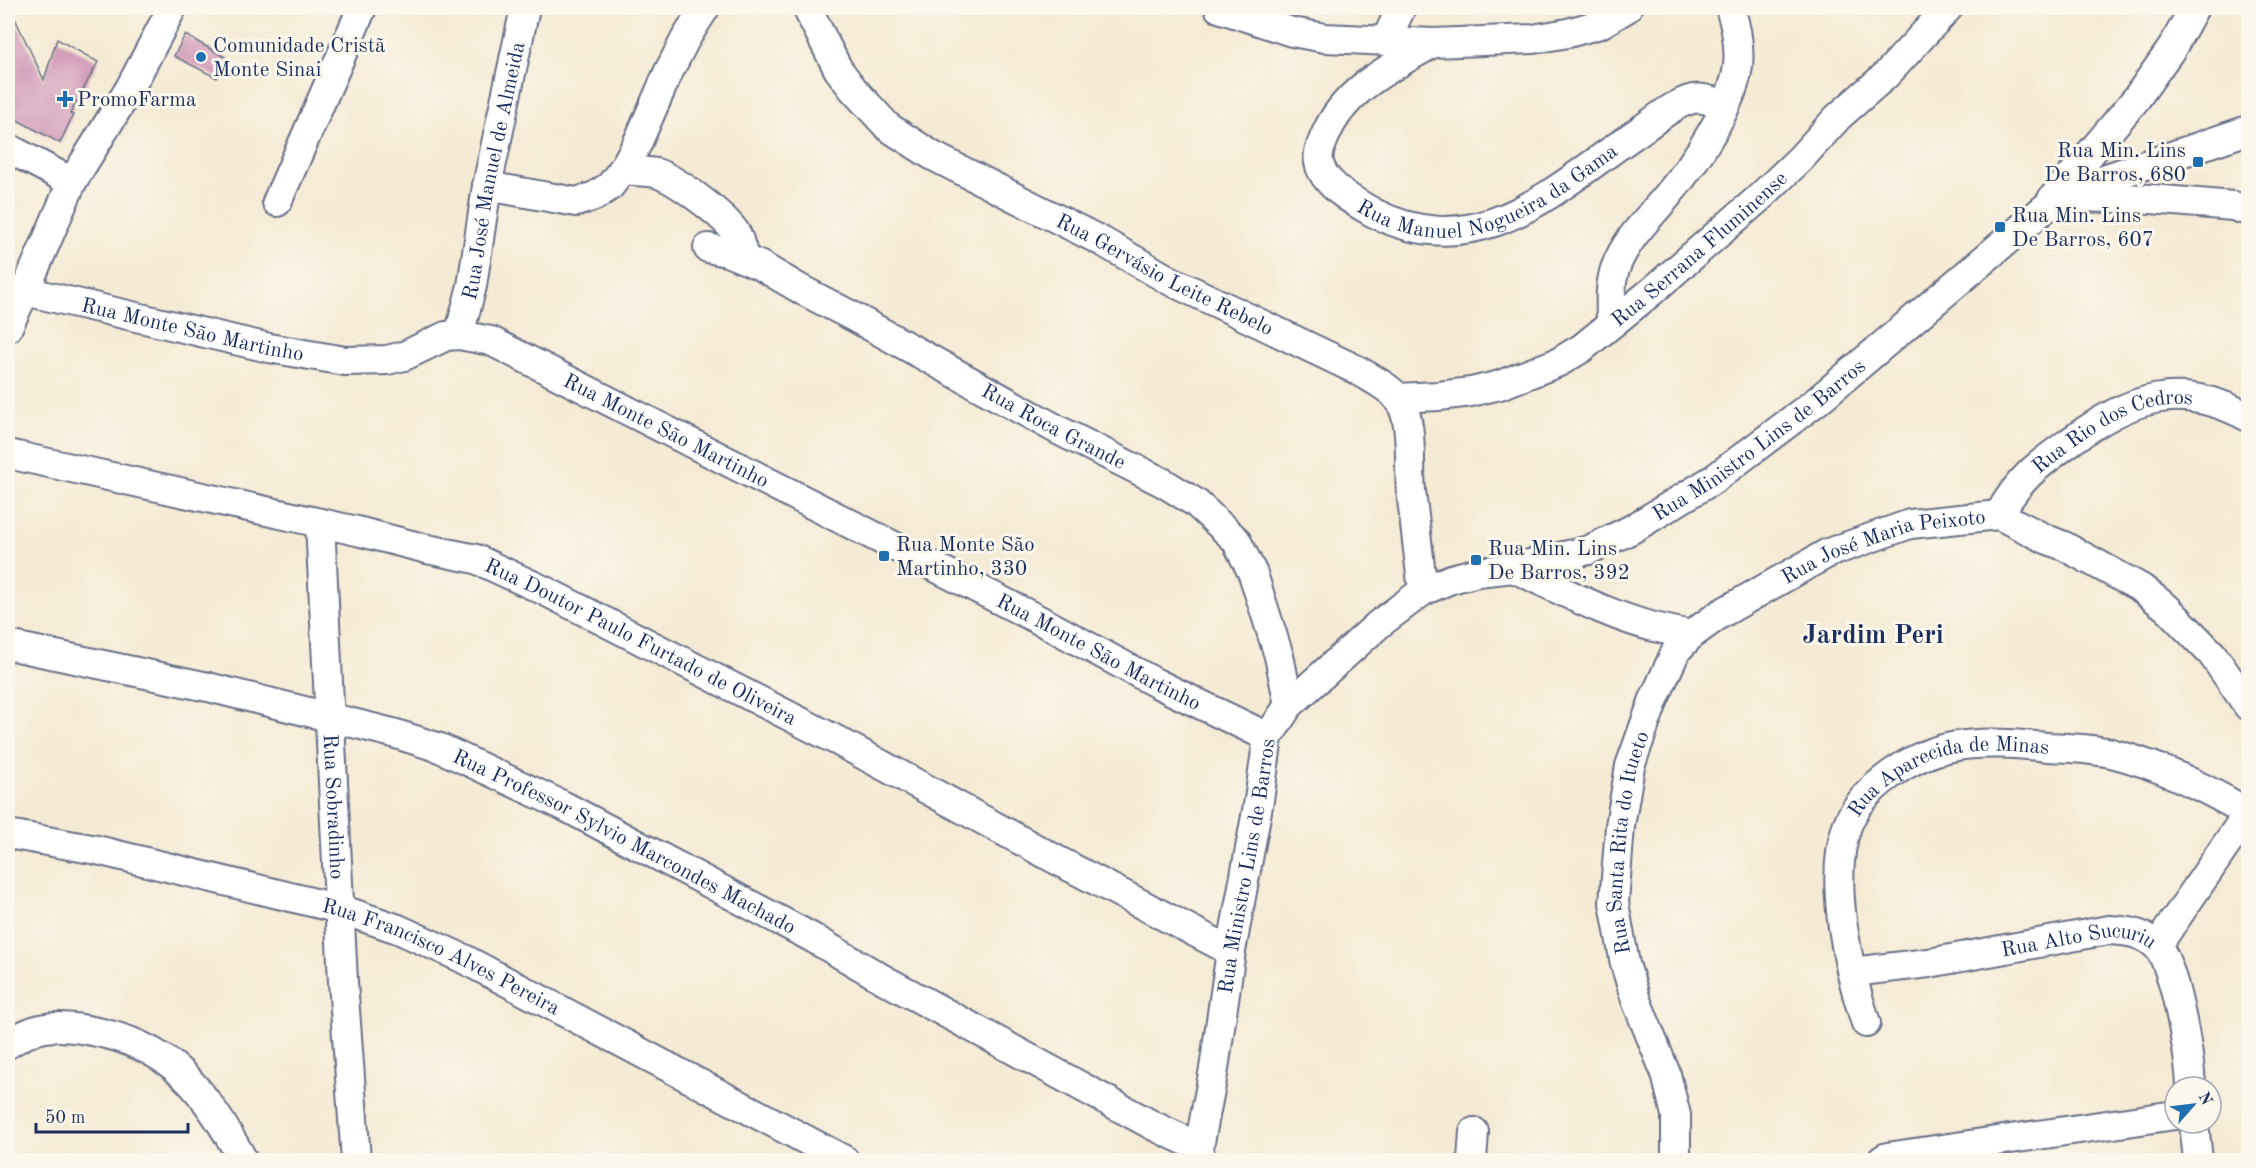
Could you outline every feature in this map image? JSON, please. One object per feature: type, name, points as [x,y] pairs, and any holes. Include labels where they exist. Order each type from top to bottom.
[{"type":"street","points":[[8,327],[26,291],[72,182],[130,88],[172,8]]},
{"type":"street","points":[[278,202],[362,8]]},
{"type":"street","name":"Rua José Manuel de Almeida","points":[[459,335],[472,286],[487,186],[525,8]]},
{"type":"street","points":[[487,186],[576,202],[595,196],[610,186],[637,144],[668,73],[705,8]]},
{"type":"street","name":"Rua Gervásio Leite Rebelo","points":[[807,8],[838,69],[888,127],[933,156],[1103,242],[1169,280],[1355,369],[1377,381],[1397,398]]},
{"type":"street","points":[[1219,8],[1292,32],[1325,38],[1433,43],[1533,39],[1568,33],[1600,24],[1627,8]]},
{"type":"street","points":[[1386,40],[1401,8]]},
{"type":"street","points":[[1611,324],[1611,292],[1615,269],[1630,240],[1691,167],[1733,85],[1738,66],[1736,24],[1730,8]]},
{"type":"street","name":"Rua Serrana Fluminense","points":[[1397,398],[1461,394],[1500,385],[1559,362],[1582,348],[1758,199],[1801,158],[1838,117],[1886,75],[1948,8]]},
{"type":"street","points":[[2045,208],[2136,99],[2172,48],[2194,8]]},
{"type":"street","name":"Rua Manuel Nogueira da Gama","points":[[1433,43],[1385,70],[1359,89],[1332,120],[1320,146],[1319,154],[1322,170],[1328,180],[1360,206],[1413,228],[1444,232],[1467,230],[1494,223],[1552,193],[1581,174],[1607,152],[1679,106],[1694,99],[1708,99],[1724,105]]},
{"type":"street","name":"Rua Ministro Lins de Barros","points":[[1200,1154],[1231,951],[1259,800],[1268,737],[1289,705],[1379,624],[1422,591],[1451,579],[1478,572],[1513,568],[1589,550],[1632,529],[1714,479],[1817,400],[2045,208],[2104,179],[2248,130]]},
{"type":"street","points":[[8,148],[72,182]]},
{"type":"street","points":[[623,169],[636,173],[654,172],[674,180],[691,191],[737,235],[744,258]]},
{"type":"street","points":[[2071,197],[2152,199],[2233,206],[2248,211]]},
{"type":"street","name":"Rua Roca Grande","points":[[708,248],[744,258],[1060,431],[1164,483],[1196,503],[1236,540],[1253,574],[1279,656],[1289,705]]},
{"type":"street","name":"Rua Monte São Martinho","points":[[26,291],[269,348],[345,361],[387,360],[404,356],[446,336],[459,335],[491,341],[1047,624],[1156,683],[1268,737]]},
{"type":"street","name":"Rua Rio dos Cedros","points":[[1999,515],[2010,494],[2024,477],[2096,422],[2120,410],[2159,397],[2180,396],[2205,399],[2234,409],[2248,417]]},
{"type":"street","points":[[1397,398],[1406,416],[1422,591]]},
{"type":"street","name":"Rua Doutor Paulo Furtado de Oliveira","points":[[8,454],[476,559],[545,591],[838,741],[1053,858],[1231,951]]},
{"type":"street","name":"Rua José Maria Peixoto","points":[[1691,635],[1720,614],[1828,553],[1910,524],[1999,515],[2118,574],[2158,601],[2212,654],[2248,706]]},
{"type":"street","name":"Rua Sobradinho","points":[[320,523],[329,716],[356,1161]]},
{"type":"street","points":[[1513,568],[1619,615],[1691,635]]},
{"type":"street","name":"Rua Santa Rita do Itueto","points":[[1676,1161],[1676,1115],[1666,1074],[1636,1000],[1625,964],[1614,903],[1620,826],[1630,766],[1654,699],[1676,651],[1691,635]]},
{"type":"street","name":"Rua Professor Sylvio Marcondes Machado","points":[[8,645],[208,687],[329,716],[440,748],[564,806],[811,937],[883,979],[1154,1126],[1200,1154]]},
{"type":"street","name":"Rua Aparecida de Minas","points":[[1866,1023],[1852,972],[1840,903],[1838,876],[1841,850],[1856,808],[1892,773],[1926,756],[1952,747],[2018,744],[2084,747],[2143,762],[2214,792],[2248,813]]},
{"type":"street","points":[[2157,946],[2248,813]]},
{"type":"street","name":"Rua Francisco Alves Pereira","points":[[8,834],[97,850],[340,909],[398,929],[462,958],[844,1161]]},
{"type":"street","name":"Rua Alto Sucuriu","points":[[1852,972],[1929,963],[2109,930],[2136,932],[2157,946],[2167,963],[2175,989],[2190,1075]]},
{"type":"street","points":[[8,1044],[26,1032],[51,1027],[111,1034],[149,1048],[173,1066],[201,1093],[243,1161]]},
{"type":"street","points":[[1885,1159],[2163,1117]]},
{"type":"street","points":[[1472,1161],[1474,1132]]},
{"type":"street","points":[[2195,1135],[2198,1161]]},
{"type":"building","points":[[8,8],[44,80],[57,39],[98,62],[70,114],[73,115],[60,143],[8,115]]},
{"type":"building","name":"Comunidade Cristã Monte Sinai","points":[[185,35],[227,58],[217,78],[174,56]]},
{"type":"place","name":"Comunidade Cristã Monte Sinai","points":[[201,57]]},
{"type":"place","name":"PromoFarma","points":[[65,99]]},
{"type":"place","name":"Rua Min. Lins De Barros, 680","points":[[2198,162]]},
{"type":"place","name":"Rua Min. Lins De Barros, 607","points":[[2000,227]]},
{"type":"place","name":"Rua Monte São Martinho, 330","points":[[884,556]]},
{"type":"place","name":"Rua Min. Lins De Barros, 392","points":[[1476,560]]},
{"type":"district","name":"Jardim Peri","points":[[1873,634]]}]
